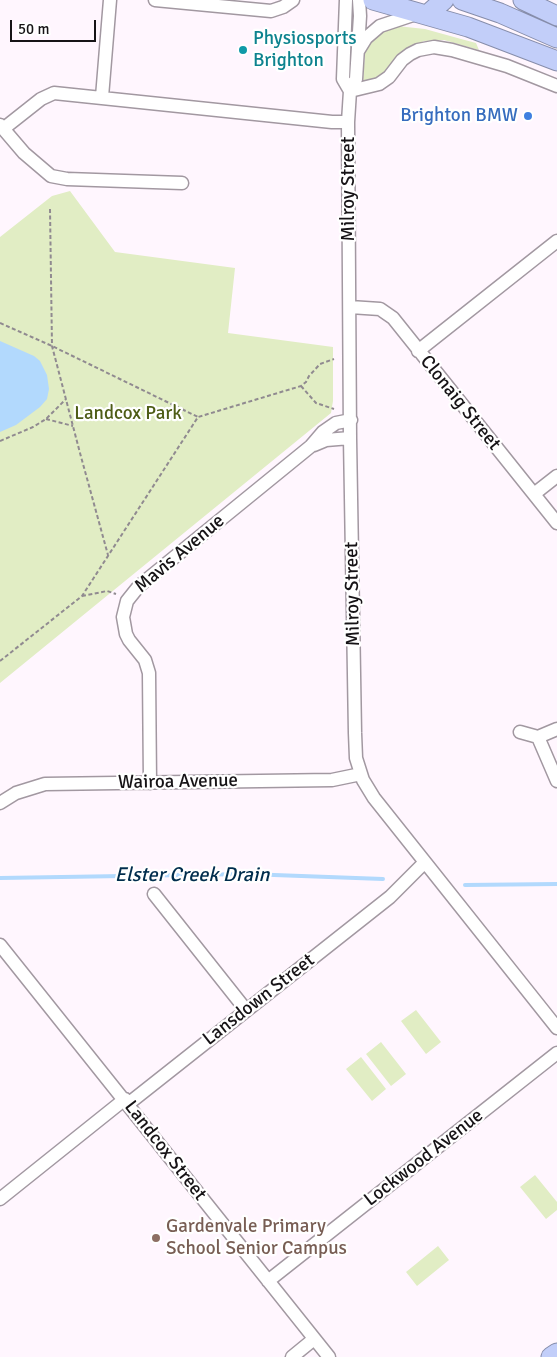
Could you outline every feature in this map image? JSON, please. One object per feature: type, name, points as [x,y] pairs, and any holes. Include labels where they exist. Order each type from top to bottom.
[{"type":"highway","points":[[373,0],[468,27],[557,61]]},
{"type":"highway","points":[[423,14],[444,0]]},
{"type":"highway","points":[[462,0],[500,13],[557,38]]},
{"type":"highway","points":[[523,0],[557,16]]},
{"type":"highway","points":[[551,1357],[557,1352]]},
{"type":"street","points":[[102,97],[110,0]]},
{"type":"street","points":[[155,0],[271,10],[283,7],[293,0]]},
{"type":"street","name":"Milroy Street","points":[[346,0],[343,79],[350,91]]},
{"type":"street","name":"Milroy Street","points":[[359,0],[356,79],[350,91],[348,122],[350,438],[354,733],[356,758],[360,774],[374,798],[557,1028]]},
{"type":"street","points":[[358,52],[364,41],[377,28],[384,24],[423,14]]},
{"type":"street","points":[[350,91],[380,84],[410,54],[418,50],[434,47],[498,63],[557,86]]},
{"type":"street","points":[[182,183],[67,179],[51,176],[24,153],[1,127],[41,99],[54,93],[332,122],[348,122]]},
{"type":"street","points":[[418,351],[557,241]]},
{"type":"street","name":"Clonaig Street","points":[[350,307],[380,310],[389,314],[557,523]]},
{"type":"street","name":"Mavis Avenue","points":[[150,783],[149,673],[145,660],[126,634],[123,618],[127,601],[139,586],[311,446],[323,432],[336,423],[350,420]]},
{"type":"street","name":"Mavis Avenue","points":[[311,446],[326,440],[350,438]]},
{"type":"street","points":[[534,494],[557,476]]},
{"type":"street","points":[[520,732],[538,737],[557,730]]},
{"type":"street","points":[[538,737],[557,781]]},
{"type":"street","name":"Wairoa Avenue","points":[[0,803],[16,793],[45,784],[332,780],[360,774]]},
{"type":"street","name":"Lansdown Street","points":[[0,1199],[428,867]]},
{"type":"street","points":[[154,894],[246,1010]]},
{"type":"street","name":"Landcox Street","points":[[2,954],[126,1102],[329,1357]]},
{"type":"street","name":"Lockwood Avenue","points":[[268,1281],[557,1053]]},
{"type":"street","points":[[292,1357],[314,1339]]},
{"type":"path","points":[[50,209],[52,346],[108,555]]},
{"type":"path","points":[[0,323],[198,416]]},
{"type":"path","points":[[0,662],[82,596],[198,416],[301,386],[320,364],[334,359]]},
{"type":"path","points":[[301,386],[316,403],[334,409]]},
{"type":"path","points":[[0,441],[33,427],[46,419],[66,400]]},
{"type":"path","points":[[46,419],[73,426]]},
{"type":"path","points":[[82,596],[107,592],[117,594]]},
{"type":"green space","points":[[397,26],[425,29],[476,43],[479,50],[444,40],[424,41],[406,49],[384,73],[375,79],[363,81],[365,53],[372,40],[384,30]]},
{"type":"green space","name":"Landcox Park","points":[[70,191],[115,252],[235,268],[228,333],[333,347],[333,401],[331,413],[0,683],[0,237],[52,196]]},
{"type":"green space","points":[[416,1010],[441,1042],[426,1054],[401,1021]]},
{"type":"green space","points":[[381,1042],[406,1074],[391,1086],[366,1054]]},
{"type":"green space","points":[[361,1057],[386,1089],[372,1101],[346,1069]]},
{"type":"green space","points":[[535,1175],[557,1202],[557,1210],[546,1219],[520,1187]]},
{"type":"green space","points":[[438,1246],[449,1260],[417,1286],[406,1272]]},
{"type":"water","points":[[0,341],[34,356],[40,361],[47,375],[49,389],[47,399],[40,407],[16,425],[0,432]]},
{"type":"waterway","name":"Elster Creek Drain","points":[[0,878],[247,874],[383,879]]},
{"type":"waterway","name":"Elster Creek Drain","points":[[465,885],[557,884]]},
{"type":"place","name":"Physiosports Brighton","points":[[243,50]]},
{"type":"place","name":"Brighton BMW","points":[[528,116]]},
{"type":"place","name":"Gardenvale Primary School Senior Campus","points":[[156,1238]]}]
